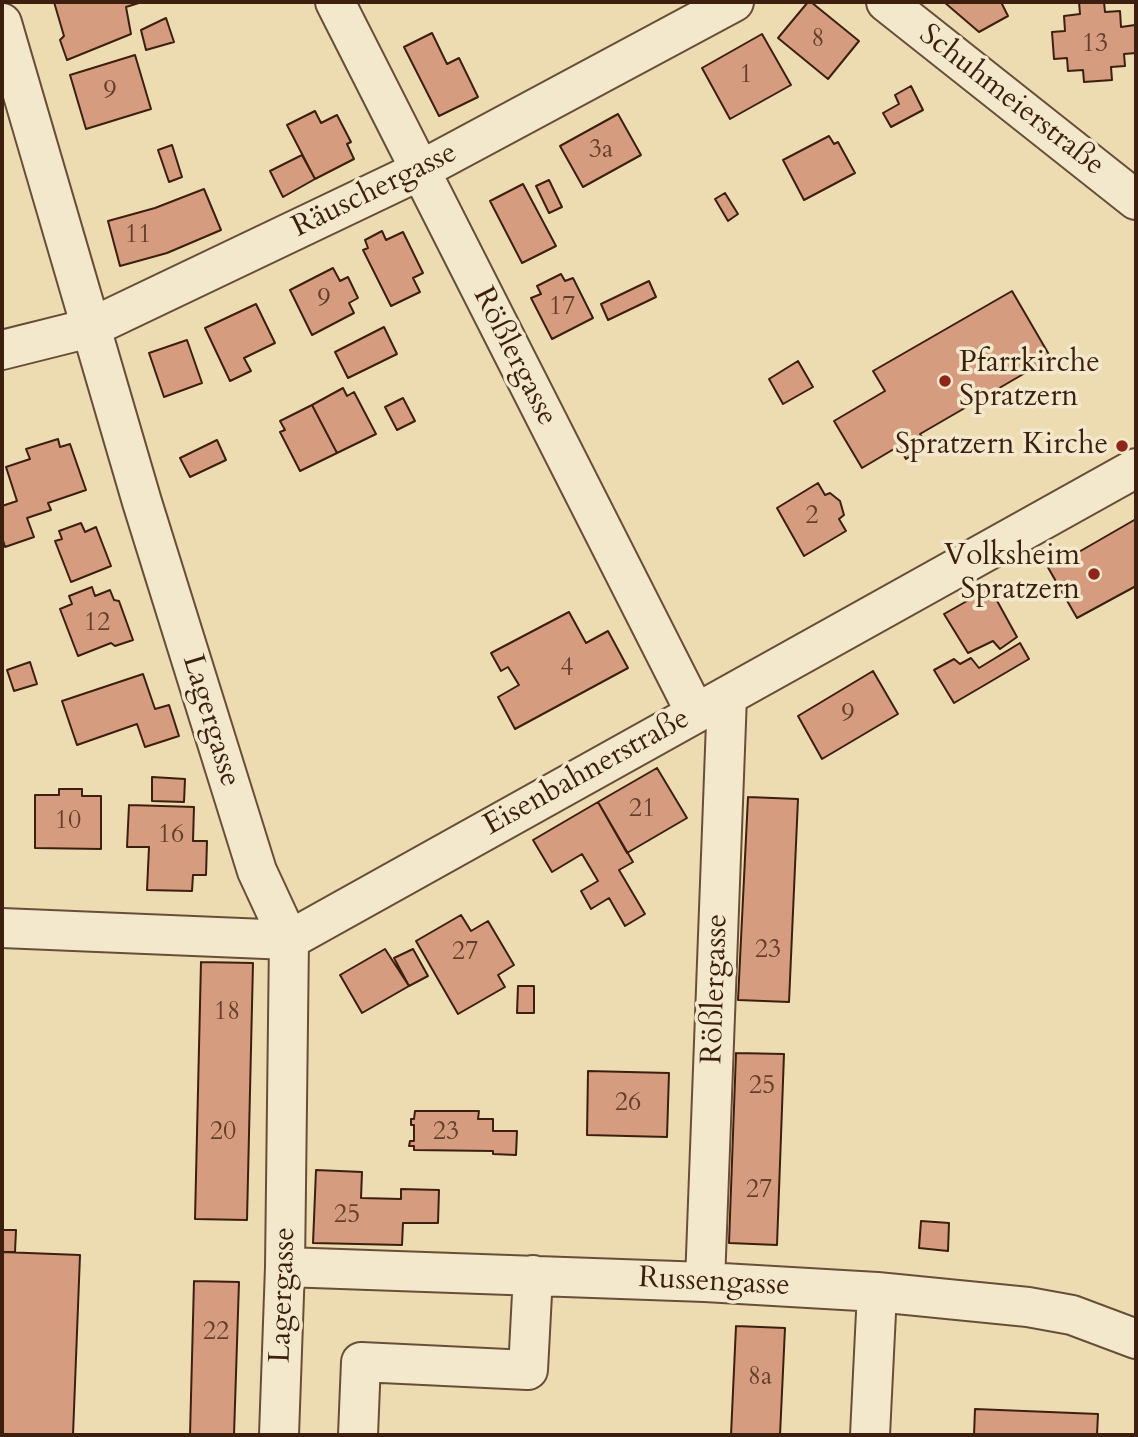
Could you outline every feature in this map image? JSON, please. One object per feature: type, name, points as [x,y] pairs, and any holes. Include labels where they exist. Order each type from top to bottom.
[{"type":"street","name":"Rößlergasse","points":[[335,2],[419,172],[711,704],[705,1282]]},
{"type":"street","name":"Räuschergasse","points":[[2,350],[90,328],[419,172],[734,2]]},
{"type":"street","name":"Schuhmeierstraße","points":[[886,2],[1136,200]]},
{"type":"street","name":"Lagergasse","points":[[2,23],[146,515],[257,871],[289,940],[285,1267],[279,1435]]},
{"type":"street","name":"Eisenbahnerstraße","points":[[289,940],[1136,468]]},
{"type":"street","points":[[2,928],[289,940]]},
{"type":"street","name":"Russengasse","points":[[285,1267],[705,1282],[877,1292],[1028,1307],[1072,1315],[1136,1339]]},
{"type":"street","points":[[358,1435],[361,1362],[528,1370],[533,1275]]},
{"type":"street","points":[[870,1435],[877,1292]]},
{"type":"building","points":[[54,2],[142,2],[126,7],[131,34],[67,60],[60,40],[64,36]]},
{"type":"building","points":[[808,2],[859,41],[828,79],[778,38]]},
{"type":"building","points":[[944,2],[1001,2],[1008,16],[979,32]]},
{"type":"building","points":[[1079,2],[1104,2],[1105,12],[1120,11],[1121,27],[1135,25],[1136,53],[1124,54],[1125,66],[1111,67],[1112,80],[1084,82],[1083,70],[1068,71],[1067,58],[1054,59],[1052,32],[1065,31],[1064,16],[1080,14]]},
{"type":"building","points":[[166,18],[174,42],[146,50],[141,30]]},
{"type":"building","points":[[432,33],[447,64],[459,58],[478,97],[439,116],[404,47]]},
{"type":"building","points":[[762,34],[791,85],[730,119],[702,68]]},
{"type":"building","points":[[135,55],[151,109],[86,129],[70,75]]},
{"type":"building","points":[[911,86],[923,110],[891,127],[883,113],[899,104],[895,95]]},
{"type":"building","points":[[315,111],[321,123],[337,115],[351,142],[347,144],[354,159],[315,179],[287,125]]},
{"type":"building","points":[[618,114],[641,155],[583,187],[560,146]]},
{"type":"building","points":[[829,136],[834,144],[838,142],[855,173],[804,200],[783,160]]},
{"type":"building","points":[[172,145],[182,177],[169,182],[158,150]]},
{"type":"building","points":[[302,155],[315,179],[283,197],[270,171]]},
{"type":"building","points":[[549,180],[562,207],[549,213],[536,186]]},
{"type":"building","points":[[523,184],[556,246],[522,263],[490,201]]},
{"type":"building","points":[[204,189],[221,230],[167,253],[120,266],[108,221],[155,208]]},
{"type":"building","points":[[725,193],[738,214],[728,221],[715,199]]},
{"type":"building","points":[[382,231],[386,240],[403,232],[423,273],[413,278],[420,292],[391,306],[363,250],[368,248],[365,240]]},
{"type":"building","points":[[333,268],[340,281],[348,277],[358,298],[349,303],[354,313],[312,335],[290,290]]},
{"type":"building","points":[[561,274],[565,281],[573,278],[593,318],[552,339],[531,298],[541,294],[537,286]]},
{"type":"building","points":[[649,281],[656,297],[608,320],[601,304]]},
{"type":"building","name":"Pfarrkirche Spratzern","points":[[1012,291],[1051,358],[920,434],[928,446],[906,459],[899,446],[862,468],[834,421],[885,391],[873,371]]},
{"type":"building","points":[[256,304],[275,343],[244,358],[251,371],[230,381],[205,328]]},
{"type":"building","points":[[384,327],[397,354],[348,378],[335,352]]},
{"type":"building","points":[[187,340],[202,383],[164,397],[149,353]]},
{"type":"building","points":[[798,361],[813,387],[783,404],[769,379]]},
{"type":"building","points":[[343,388],[347,396],[354,392],[376,434],[337,453],[312,405]]},
{"type":"building","points":[[403,398],[415,421],[397,430],[385,407]]},
{"type":"building","points":[[312,405],[337,453],[300,471],[280,432],[285,430],[280,421]]},
{"type":"building","points":[[58,439],[60,447],[70,444],[86,490],[48,503],[51,510],[27,518],[34,537],[5,547],[2,537],[2,506],[17,501],[6,467],[30,459],[26,449]]},
{"type":"building","points":[[217,440],[226,460],[190,477],[180,458]]},
{"type":"building","points":[[818,483],[825,495],[830,493],[840,501],[844,515],[839,519],[846,531],[804,556],[777,508]]},
{"type":"building","name":"Volksheim Spratzern","points":[[1136,519],[1136,586],[1077,618],[1046,564],[1075,548],[1077,553]]},
{"type":"building","points":[[81,523],[85,532],[96,527],[111,566],[71,582],[55,541],[62,539],[59,531]]},
{"type":"building","points":[[92,587],[95,596],[110,590],[114,600],[119,601],[133,640],[115,646],[111,643],[78,656],[60,609],[72,604],[69,596]]},
{"type":"building","points":[[990,588],[1017,637],[1000,649],[993,641],[968,653],[944,614]]},
{"type":"building","points":[[569,612],[586,643],[608,631],[628,668],[515,729],[498,697],[519,685],[508,667],[501,671],[491,653]]},
{"type":"building","points":[[1020,643],[1029,659],[954,703],[934,670],[954,659],[960,664],[971,658],[979,668]]},
{"type":"building","points":[[30,662],[37,684],[14,691],[7,670]]},
{"type":"building","points":[[873,671],[898,714],[822,759],[798,716]]},
{"type":"building","points":[[143,674],[155,709],[169,705],[179,736],[145,747],[137,724],[77,745],[62,701]]},
{"type":"building","points":[[657,768],[687,818],[627,853],[598,802]]},
{"type":"building","points":[[152,777],[185,779],[184,802],[152,801]]},
{"type":"building","points":[[59,789],[82,789],[82,796],[101,796],[101,849],[35,848],[35,795],[59,795]]},
{"type":"building","points":[[748,797],[798,799],[789,1002],[738,1000]]},
{"type":"building","points":[[598,802],[633,862],[619,870],[645,914],[625,926],[609,898],[591,909],[581,891],[598,881],[582,854],[552,872],[533,840]]},
{"type":"building","points":[[129,805],[194,807],[193,841],[207,841],[206,875],[193,875],[192,891],[147,890],[149,847],[127,847]]},
{"type":"building","points":[[461,915],[471,931],[488,921],[514,965],[498,975],[505,987],[458,1014],[416,941]]},
{"type":"building","points":[[385,949],[409,986],[362,1013],[340,975]]},
{"type":"building","points":[[413,949],[428,976],[409,986],[394,958]]},
{"type":"building","points":[[201,962],[253,963],[247,1220],[195,1219]]},
{"type":"building","points":[[518,986],[534,986],[534,1013],[517,1013]]},
{"type":"building","points":[[736,1053],[784,1054],[777,1245],[729,1243]]},
{"type":"building","points":[[588,1071],[669,1073],[667,1137],[587,1135]]},
{"type":"building","points":[[415,1111],[479,1111],[478,1119],[493,1119],[493,1131],[517,1131],[516,1155],[493,1154],[493,1151],[414,1150],[414,1146],[409,1146],[410,1141],[414,1141],[414,1125],[411,1125],[411,1119],[414,1119]]},
{"type":"building","points":[[316,1170],[362,1172],[361,1198],[401,1199],[401,1189],[439,1190],[438,1223],[403,1223],[402,1245],[313,1243]]},
{"type":"building","points":[[921,1221],[949,1223],[948,1251],[919,1248]]},
{"type":"building","points":[[2,1230],[16,1230],[15,1252],[2,1252]]},
{"type":"building","points":[[2,1252],[80,1255],[73,1435],[2,1435]]},
{"type":"building","points":[[194,1281],[239,1282],[234,1435],[190,1435]]},
{"type":"building","points":[[736,1326],[785,1328],[780,1435],[731,1435]]},
{"type":"building","points":[[975,1409],[1098,1414],[1097,1435],[974,1435]]},
{"type":"place","name":"Pfarrkirche Spratzern","points":[[945,381]]},
{"type":"place","name":"Spratzern Kirche","points":[[1122,446]]},
{"type":"place","name":"Volksheim Spratzern","points":[[1094,574]]}]
